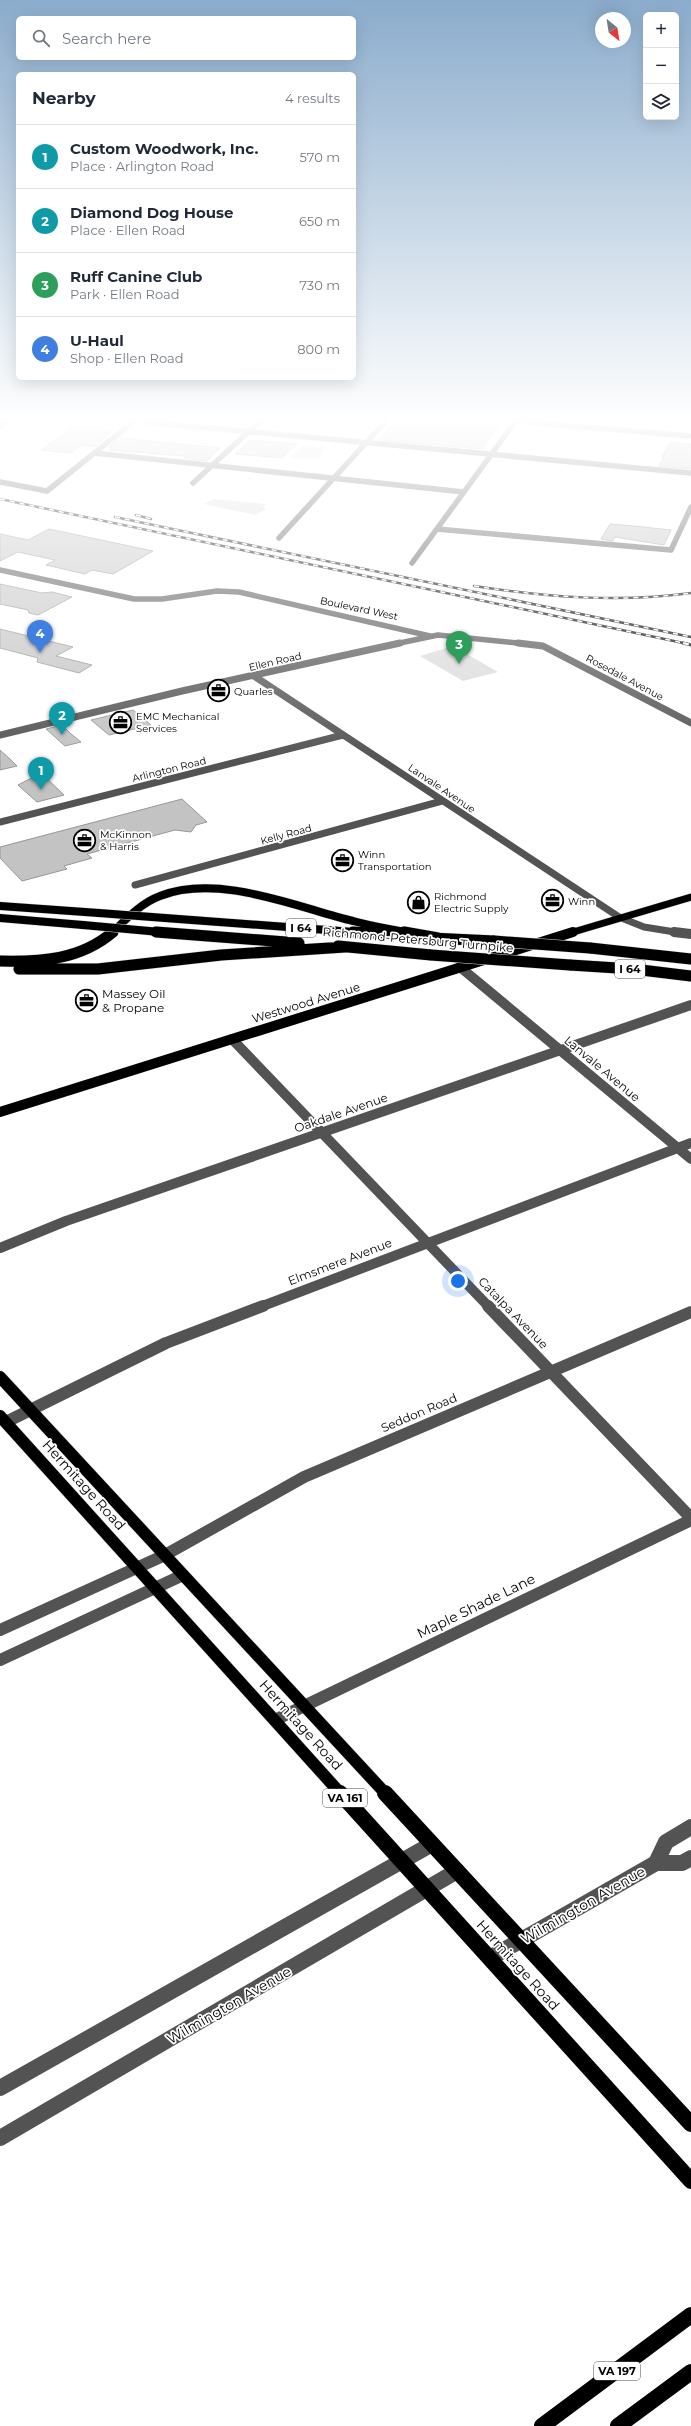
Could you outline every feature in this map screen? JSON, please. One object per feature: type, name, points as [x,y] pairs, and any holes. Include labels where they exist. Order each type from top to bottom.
[{"type":"highway","points":[[0,961],[52,960],[83,952],[110,934],[147,902],[166,894],[190,889],[240,892],[354,921],[438,938]]},
{"type":"highway","name":"Richmond-Petersburg Turnpike","points":[[0,906],[590,948],[691,959]]},
{"type":"highway","name":"Richmond-Petersburg Turnpike","points":[[0,918],[345,946],[431,955],[633,969],[691,976]]},
{"type":"highway","points":[[0,969],[98,969],[221,954],[345,946]]},
{"type":"main road","name":"Westwood Avenue","points":[[619,917],[627,912],[691,892]]},
{"type":"main road","name":"Westwood Avenue","points":[[0,1112],[619,917],[691,897]]},
{"type":"main road","name":"Hermitage Road","points":[[0,1377],[691,2124]]},
{"type":"main road","name":"Hermitage Road","points":[[3,1419],[691,2180]]},
{"type":"main road","name":"VA 197","points":[[542,2426],[691,2315]]},
{"type":"main road","points":[[618,2426],[691,2372]]},
{"type":"street","points":[[412,563],[432,535]]},
{"type":"street","points":[[506,535],[671,550],[678,535]]},
{"type":"street","name":"Boulevard West","points":[[0,570],[134,600],[162,599],[217,591],[239,592],[414,631],[430,636]]},
{"type":"street","name":"Ellen Road","points":[[0,734],[430,636],[518,642],[549,648]]},
{"type":"street","name":"Rosedale Avenue","points":[[549,648],[691,723]]},
{"type":"street","name":"Lanvale Avenue","points":[[254,676],[619,917],[644,927],[691,934]]},
{"type":"street","name":"Arlington Road","points":[[0,822],[343,735]]},
{"type":"street","name":"Kelly Road","points":[[135,885],[442,801]]},
{"type":"street","name":"Lanvale Avenue","points":[[460,967],[562,1050],[691,1159]]},
{"type":"street","name":"Oakdale Avenue","points":[[0,1248],[66,1221],[691,1005]]},
{"type":"street","name":"Catalpa Avenue","points":[[232,1039],[691,1519]]},
{"type":"street","name":"Elmsmere Avenue","points":[[3,1419],[30,1410],[166,1343],[691,1143]]},
{"type":"street","name":"Seddon Road","points":[[0,1630],[165,1555],[304,1477],[691,1312]]},
{"type":"street","name":"Maple Shade Lane","points":[[275,1720],[691,1519]]},
{"type":"street","points":[[0,1660],[183,1575]]},
{"type":"street","name":"Wilmington Avenue","points":[[656,1863],[666,1842],[691,1827]]},
{"type":"street","points":[[0,2088],[432,1844]]},
{"type":"street","name":"Wilmington Avenue","points":[[490,1958],[656,1863],[682,1864],[691,1858]]},
{"type":"street","name":"Wilmington Avenue","points":[[0,2138],[428,1889],[456,1871]]},
{"type":"shaded area","points":[[453,646],[498,672],[463,681],[420,656]]},
{"type":"building","points":[[0,535],[28,540],[37,535],[78,535],[153,551],[113,574],[92,570],[85,574],[46,565],[55,560],[18,552],[0,561]]},
{"type":"building","points":[[603,535],[669,535],[664,545],[615,537],[613,541],[601,539]]},
{"type":"building","points":[[0,584],[42,593],[52,592],[72,597],[38,615],[29,613],[28,610],[0,604]]},
{"type":"building","points":[[0,629],[73,647],[56,656],[92,665],[79,673],[37,662],[38,658],[0,648]]},
{"type":"building","name":"EMC Mechanical Services","points":[[133,710],[151,725],[109,735],[91,720]]},
{"type":"building","points":[[62,725],[81,742],[65,746],[46,729]]},
{"type":"building","points":[[0,750],[10,759],[17,766],[0,770]]},
{"type":"building","points":[[41,773],[64,795],[37,802],[18,785]]},
{"type":"building","name":"McKinnon & Harris","points":[[182,799],[207,822],[196,825],[191,832],[175,830],[87,854],[92,858],[64,866],[67,869],[22,881],[0,858],[0,847]]},
{"type":"railway","points":[[172,535],[688,644]]},
{"type":"railway","points":[[202,535],[691,637]]},
{"type":"railway","points":[[474,586],[555,596],[610,598],[637,598],[691,593]]},
{"type":"railway","points":[[683,643],[691,645]]},
{"type":"place","name":"U-Haul","points":[[40,653]]},
{"type":"place","name":"Ruff Canine Club","points":[[459,664]]},
{"type":"place","name":"Quarles","points":[[219,691]]},
{"type":"place","name":"EMC Mechanical Services","points":[[121,722]]},
{"type":"place","name":"Diamond Dog House","points":[[62,735]]},
{"type":"place","name":"Custom Woodwork, Inc.","points":[[41,790]]},
{"type":"place","name":"McKinnon & Harris","points":[[84,840]]},
{"type":"place","name":"Winn Transportation","points":[[343,860]]},
{"type":"place","name":"Winn","points":[[552,901]]},
{"type":"place","name":"Richmond Electric Supply","points":[[419,902]]},
{"type":"place","name":"Massey Oil & Propane","points":[[86,1001]]}]
